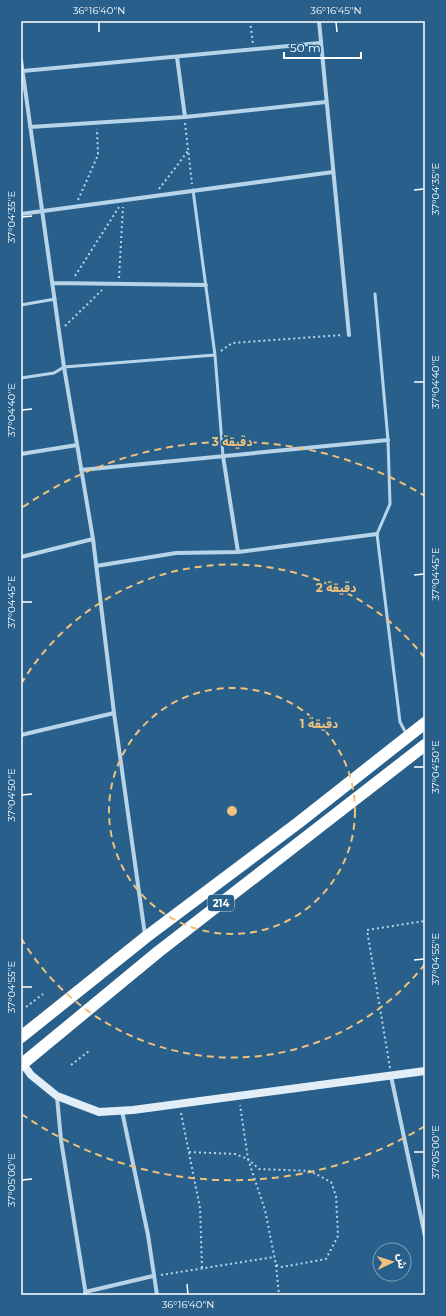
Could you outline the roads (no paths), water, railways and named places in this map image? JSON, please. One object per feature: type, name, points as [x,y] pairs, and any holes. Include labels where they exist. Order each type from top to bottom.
[{"type":"highway","name":"214","points":[[23,1035],[146,937],[298,823],[425,723]]},
{"type":"highway","name":"214","points":[[22,1065],[158,952],[425,745]]},
{"type":"highway","points":[[23,1035],[39,1050]]},
{"type":"street","points":[[318,21],[349,335]]},
{"type":"street","points":[[23,72],[320,43]]},
{"type":"street","points":[[177,57],[185,117]]},
{"type":"street","points":[[21,60],[64,367],[93,539],[114,713],[146,937]]},
{"type":"street","points":[[30,128],[185,117],[326,102]]},
{"type":"street","points":[[21,214],[333,172]]},
{"type":"street","points":[[52,283],[108,285],[206,285]]},
{"type":"street","points":[[81,470],[388,440]]},
{"type":"street","points":[[21,454],[77,445]]},
{"type":"street","points":[[223,456],[238,552]]},
{"type":"street","points":[[96,566],[176,553],[238,552],[377,534]]},
{"type":"street","points":[[21,557],[93,539]]},
{"type":"street","points":[[21,735],[114,713]]},
{"type":"street","points":[[22,1065],[31,1076],[57,1096],[99,1112],[122,1111],[179,1104],[425,1071]]},
{"type":"street","points":[[391,1075],[425,1236]]},
{"type":"street","points":[[57,1096],[61,1140],[86,1293],[153,1276]]},
{"type":"street","points":[[122,1111],[148,1235],[157,1295]]},
{"type":"lane","points":[[193,190],[215,355],[223,456]]},
{"type":"lane","points":[[375,294],[388,440],[390,504],[377,534],[400,722],[408,736]]},
{"type":"lane","points":[[21,305],[54,298]]},
{"type":"lane","points":[[21,378],[54,373],[64,367],[215,355]]}]
